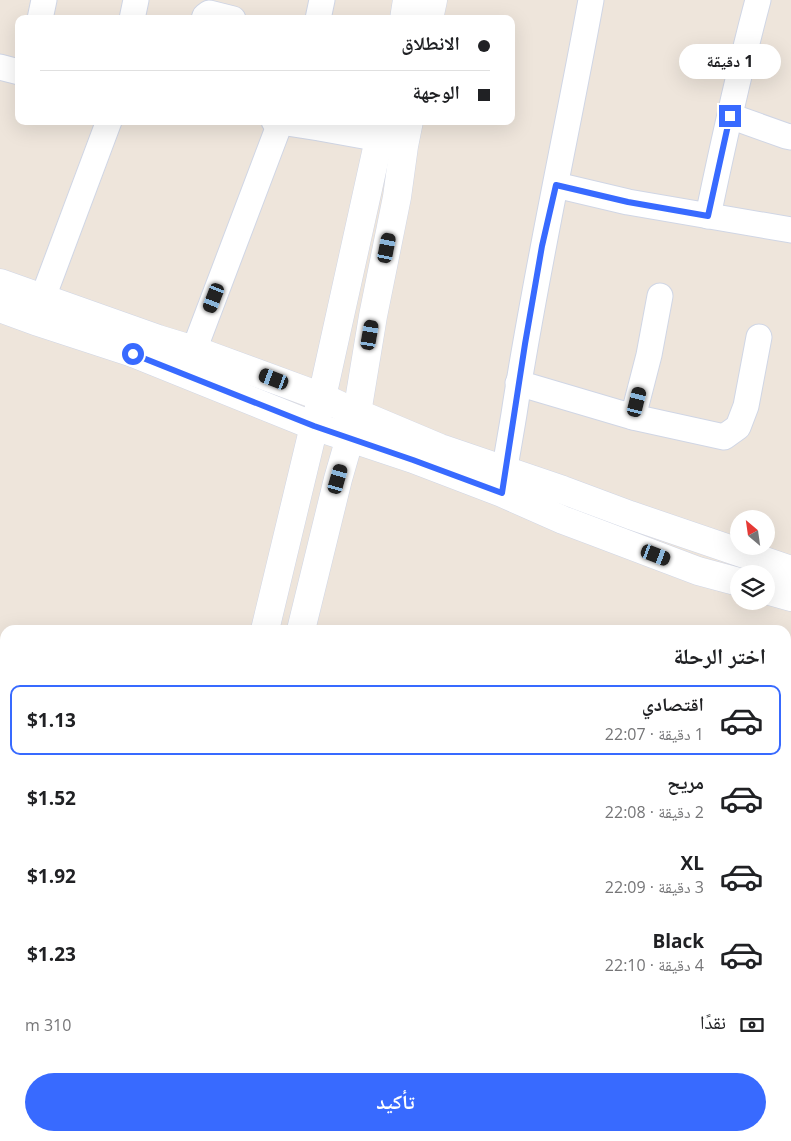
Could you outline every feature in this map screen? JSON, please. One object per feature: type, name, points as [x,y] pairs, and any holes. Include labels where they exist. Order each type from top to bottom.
[{"type":"main road","points":[[405,15],[407,0]]},
{"type":"main road","points":[[430,15],[433,0]]},
{"type":"main road","points":[[267,625],[314,426],[394,132]]},
{"type":"main road","points":[[302,625],[338,479],[354,426],[396,197],[394,132]]},
{"type":"main road","points":[[0,283],[38,310],[133,354],[314,426],[354,426],[440,448],[503,481],[563,520],[698,571],[730,580]]},
{"type":"main road","points":[[0,308],[38,310],[158,339],[194,350],[322,397],[354,426]]},
{"type":"main road","points":[[503,481],[563,490],[791,570]]},
{"type":"main road","points":[[775,593],[791,597]]},
{"type":"street","points":[[41,15],[44,0]]},
{"type":"street","points":[[133,15],[136,0]]},
{"type":"street","points":[[319,15],[322,0]]},
{"type":"street","points":[[503,481],[542,246],[556,185],[591,0]]},
{"type":"street","points":[[708,216],[747,40],[758,0]]},
{"type":"street","points":[[0,68],[15,71]]},
{"type":"street","points":[[730,116],[791,137]]},
{"type":"street","points":[[38,310],[107,125]]},
{"type":"street","points":[[194,350],[276,125]]},
{"type":"street","points":[[298,125],[394,132]]},
{"type":"street","points":[[556,185],[628,202],[791,230]]},
{"type":"street","points":[[633,417],[650,355],[660,296]]},
{"type":"street","points":[[518,383],[633,417],[724,437],[738,427],[746,406],[759,337]]},
{"type":"route","points":[[133,354],[314,426],[502,493],[518,383],[542,246],[556,185],[628,202],[708,216],[730,116]]}]
